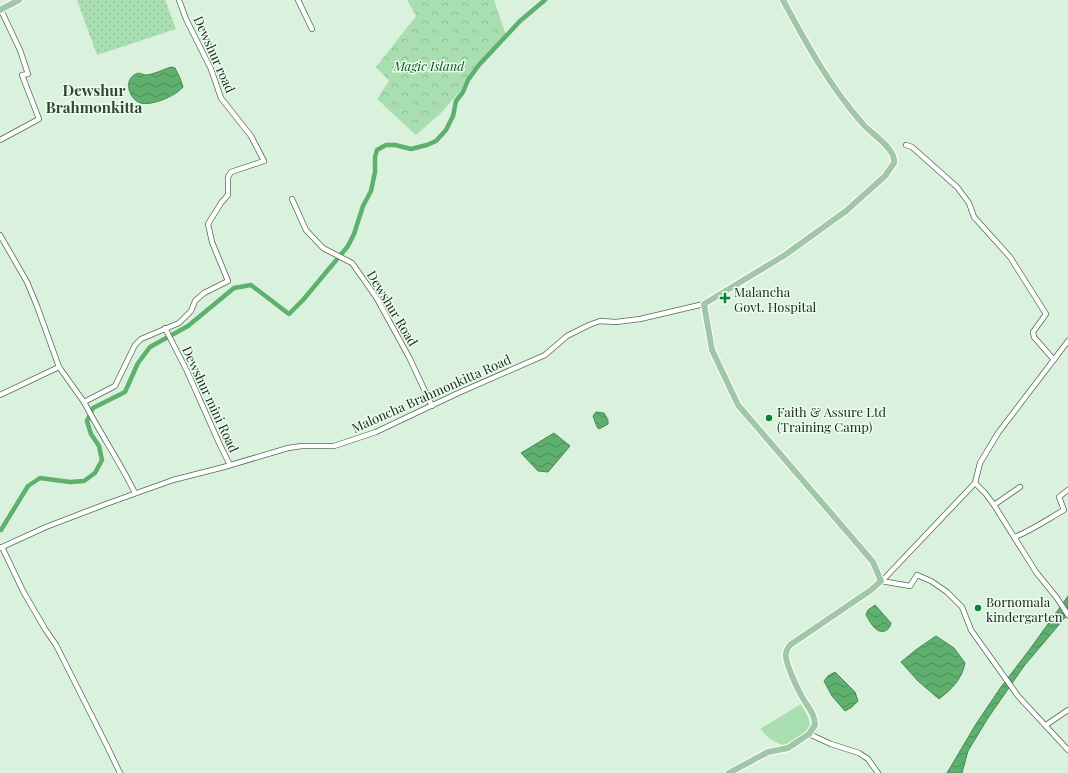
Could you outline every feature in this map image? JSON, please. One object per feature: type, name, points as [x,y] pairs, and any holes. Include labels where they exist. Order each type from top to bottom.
[{"type":"main road","points":[[0,10],[19,0]]},
{"type":"main road","points":[[729,773],[768,752],[788,748],[809,734],[815,725],[815,718],[800,694],[785,656],[787,649],[790,645],[871,590],[881,581],[873,562],[738,405],[712,350],[704,304],[784,254],[846,211],[885,176],[894,163],[893,155],[880,139],[864,125],[842,98],[806,43],[783,0]]},
{"type":"street","name":"Dewshur road","points":[[166,328],[179,323],[191,311],[195,301],[204,293],[228,281],[212,242],[208,224],[221,203],[228,195],[228,177],[231,172],[264,161],[251,136],[221,98],[211,69],[186,19],[179,0]]},
{"type":"street","points":[[298,0],[312,29]]},
{"type":"street","points":[[0,10],[22,56],[28,74],[22,75],[39,119],[0,140]]},
{"type":"street","points":[[906,145],[912,147],[957,187],[969,203],[974,217],[1010,257],[1046,314],[1033,332],[1034,337],[1054,360]]},
{"type":"street","name":"Dewshur Road","points":[[292,199],[306,230],[323,248],[352,263],[376,297],[409,357],[432,406]]},
{"type":"street","points":[[0,236],[27,282],[59,368],[84,402],[135,493]]},
{"type":"street","name":"Maloncha Brahmonkitta Road","points":[[1,548],[46,527],[173,480],[288,448],[302,446],[334,446],[376,432],[546,355],[568,336],[589,324],[600,321],[616,322],[640,319],[704,304]]},
{"type":"street","points":[[84,402],[115,386],[135,345],[141,339],[166,328]]},
{"type":"street","name":"Dewshur mini Road","points":[[166,328],[230,465]]},
{"type":"street","points":[[881,581],[975,483],[980,463],[998,433],[1068,341]]},
{"type":"street","points":[[0,395],[59,368]]},
{"type":"street","points":[[975,483],[994,505],[1036,572],[1057,598],[1068,615]]},
{"type":"street","points":[[994,505],[1020,486]]},
{"type":"street","points":[[1015,537],[1027,532],[1036,525],[1064,510],[1059,497],[1068,490]]},
{"type":"street","points":[[1,548],[11,565],[22,591],[44,629],[56,645],[108,746],[120,773]]},
{"type":"street","points":[[881,581],[910,586],[917,575],[931,581],[947,592],[962,607],[972,630],[1018,696],[1068,750]]},
{"type":"street","points":[[1046,725],[1068,710]]},
{"type":"street","points":[[809,734],[830,744],[859,753],[868,759],[878,773]]},
{"type":"green space","points":[[77,0],[165,0],[176,29],[97,55]]},
{"type":"green space","name":"Magic Island","points":[[407,0],[494,0],[506,35],[473,70],[461,90],[440,114],[416,135],[377,99],[389,81],[376,67],[416,16]]},
{"type":"green space","points":[[801,704],[809,720],[809,730],[802,738],[788,748],[770,739],[760,729]]},
{"type":"water","points":[[171,67],[175,68],[183,87],[174,94],[162,100],[148,103],[138,102],[132,96],[129,83],[132,76],[138,73],[145,75],[151,74]]},
{"type":"water","points":[[596,412],[604,413],[608,420],[608,424],[599,429],[593,416]]},
{"type":"water","points":[[554,433],[570,446],[548,472],[538,471],[521,453]]},
{"type":"water","points":[[1068,596],[1068,614],[1024,666],[988,718],[968,751],[962,773],[947,773],[976,724],[1001,687]]},
{"type":"water","points":[[875,605],[891,623],[889,628],[885,631],[879,631],[876,629],[866,615],[868,610]]},
{"type":"water","points":[[936,636],[954,648],[965,663],[959,679],[939,699],[918,681],[901,662]]},
{"type":"water","points":[[835,672],[855,692],[858,701],[845,711],[832,696],[824,681],[828,676]]},
{"type":"waterway","points":[[1,530],[28,486],[40,478],[70,482],[84,481],[95,473],[102,460],[99,446],[91,434],[87,421],[93,408],[125,392],[138,363],[150,347],[188,326],[234,288],[251,285],[289,314],[303,300],[348,246],[354,234],[363,206],[371,191],[375,172],[375,157],[377,150],[386,145],[395,145],[411,149],[436,141],[446,130],[453,116],[456,101],[479,65],[520,21],[545,0]]},
{"type":"place","name":"Malancha Govt. Hospital","points":[[725,298]]},
{"type":"place","name":"Faith & Assure Ltd (Training Camp)","points":[[769,418]]},
{"type":"place","name":"Bornomala kindergarten","points":[[978,608]]},
{"type":"district","name":"Dewshur Brahmonkitta","points":[[94,98]]}]
